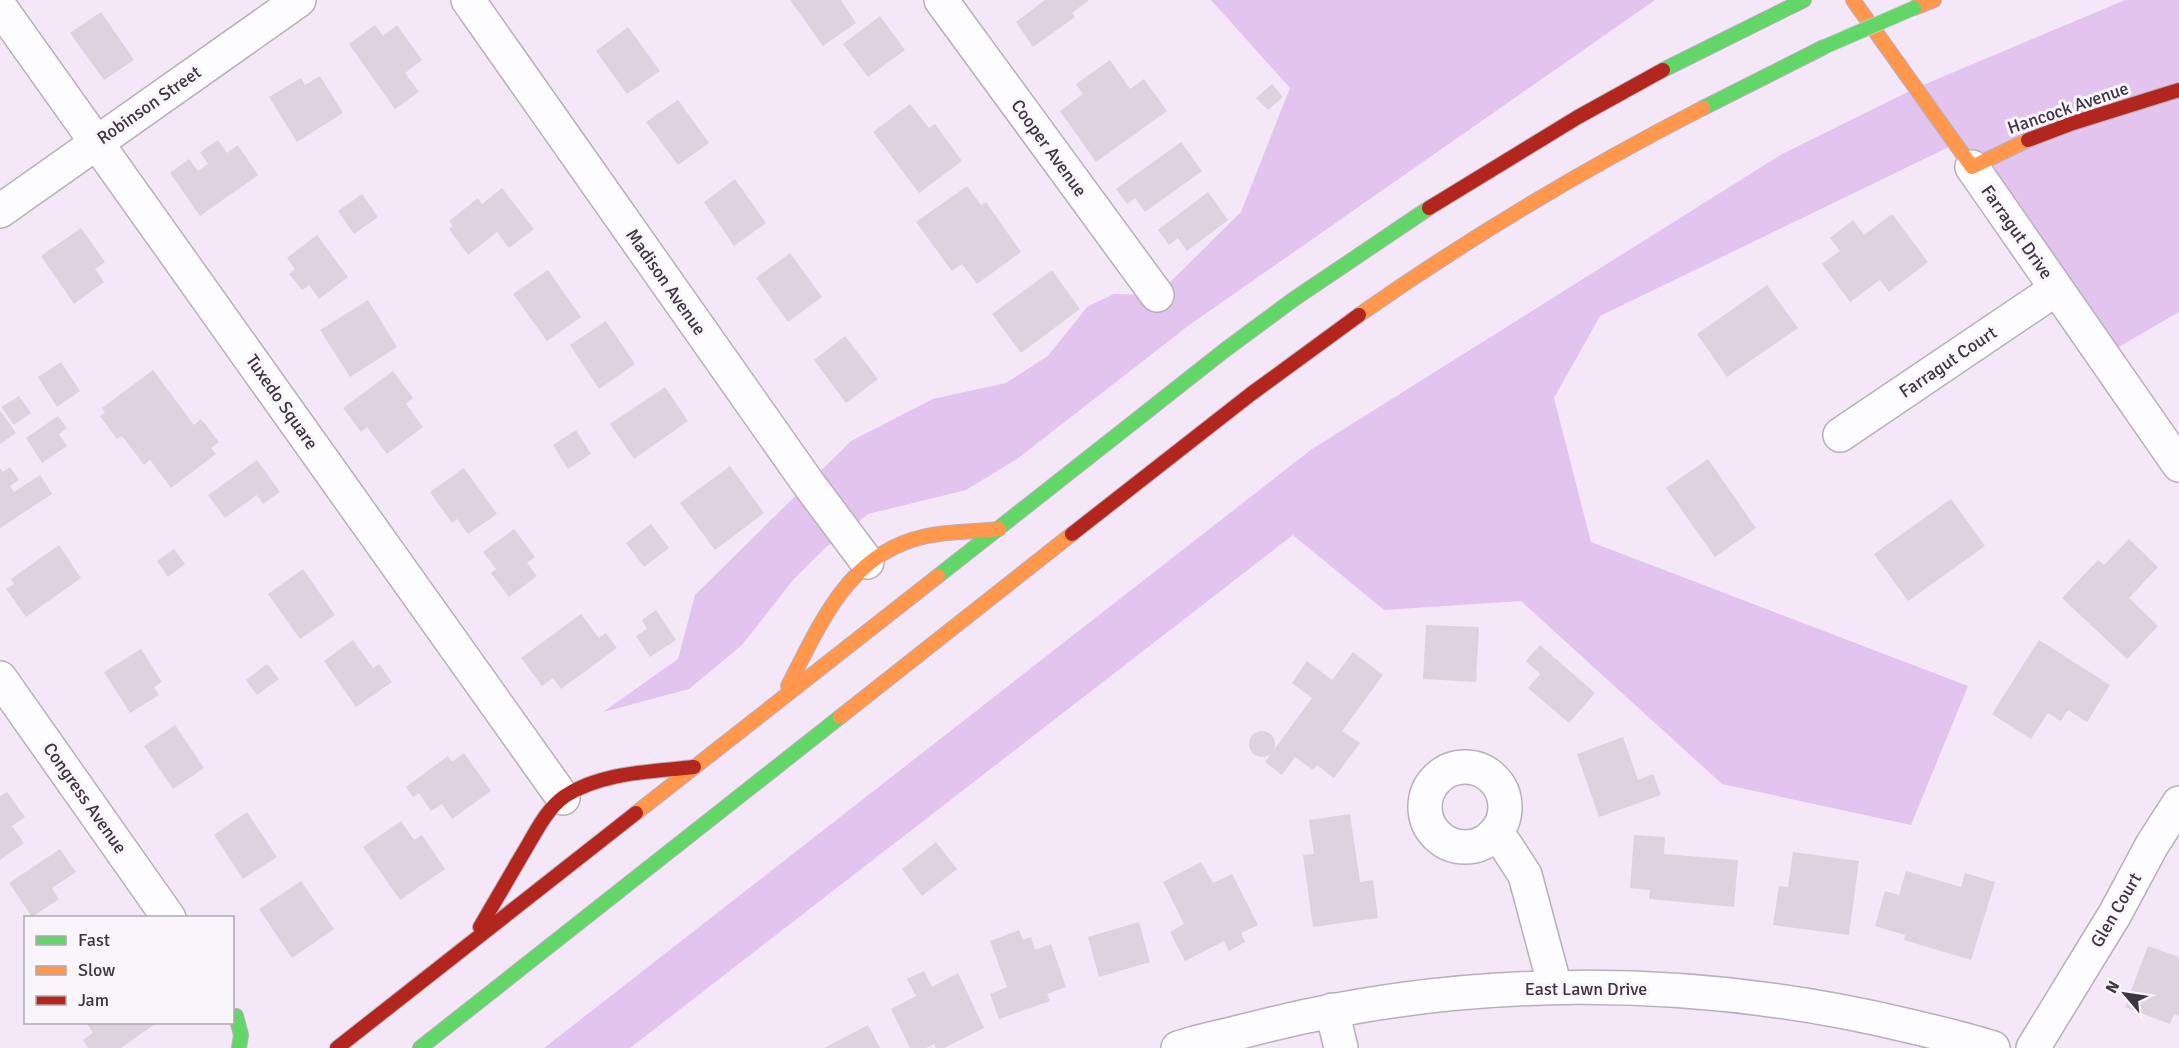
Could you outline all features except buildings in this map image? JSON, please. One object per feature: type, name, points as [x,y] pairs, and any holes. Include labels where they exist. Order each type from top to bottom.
[{"type":"main road","name":"Farragut Drive","points":[[1853,0],[1972,167]]},
{"type":"main road","points":[[438,1043],[1241,402],[1375,302],[1468,240],[1677,120],[1824,47],[1934,0]]},
{"type":"main road","points":[[337,1048],[1254,328],[1321,278],[1423,210],[1536,140],[1634,85],[1801,1]]},
{"type":"main road","name":"Hancock Avenue","points":[[1972,167],[1995,153],[2024,141],[2179,90]]},
{"type":"main road","points":[[780,701],[840,594],[867,562],[880,552],[912,540],[999,529]]},
{"type":"main road","points":[[470,944],[535,833],[563,798],[587,785],[604,780],[696,766]]},
{"type":"street","name":"Robinson Street","points":[[0,211],[299,0]]},
{"type":"street","name":"Madison Avenue","points":[[468,0],[808,483],[867,562]]},
{"type":"street","name":"Cooper Avenue","points":[[941,0],[1157,295]]},
{"type":"street","name":"Tuxedo Square","points":[[0,7],[563,798]]},
{"type":"street","name":"Farragut Drive","points":[[1972,167],[2179,465]]},
{"type":"street","name":"Farragut Court","points":[[1840,435],[2056,289]]},
{"type":"street","name":"Congress Avenue","points":[[0,678],[168,916]]},
{"type":"street","name":"Glen Court","points":[[2033,1048],[2115,914],[2152,845],[2179,803]]},
{"type":"street","points":[[1494,834],[1505,844],[1526,875],[1555,987]]},
{"type":"street","name":"East Lawn Drive","points":[[1178,1048],[1299,1016],[1332,1010],[1419,997],[1555,987],[1662,989],[1759,998],[1855,1013],[1994,1048]]},
{"type":"street","points":[[1332,1010],[1341,1048]]},
{"type":"shaded area","points":[[1211,0],[1655,0],[1188,326],[1017,459],[966,490],[868,514],[824,549],[793,580],[742,645],[689,689],[603,712],[678,659],[695,595],[851,441],[933,399],[1006,383],[1048,356],[1087,307],[1114,294],[1157,295],[1241,212],[1290,88]]},
{"type":"shaded area","points":[[2125,0],[2179,0],[2179,312],[2103,356],[1955,144],[1600,316],[1554,398],[1591,542],[1968,686],[1911,825],[1722,784],[1521,601],[1384,610],[1293,535],[630,1048],[544,1048],[1312,449],[1782,154],[1916,88]]},
{"type":"traffic: fast","points":[[1663,70],[1804,0]]},
{"type":"traffic: fast","points":[[1824,47],[1914,8]]},
{"type":"traffic: fast","points":[[1703,108],[1824,47]]},
{"type":"traffic: fast","points":[[938,576],[1225,350],[1294,299],[1429,208]]},
{"type":"traffic: fast","points":[[420,1048],[840,717]]},
{"type":"traffic: fast","points":[[236,1016],[241,1035],[239,1048]]},
{"type":"traffic: slow","points":[[1853,0],[1972,167],[2028,140]]},
{"type":"traffic: slow","points":[[1914,8],[1934,0]]},
{"type":"traffic: slow","points":[[1359,315],[1442,259],[1528,206],[1615,155],[1703,108]]},
{"type":"traffic: slow","points":[[788,686],[836,600],[851,580],[869,564],[889,550],[923,537],[999,529]]},
{"type":"traffic: slow","points":[[840,717],[1072,534]]},
{"type":"traffic: slow","points":[[636,813],[938,576]]},
{"type":"traffic: jam","points":[[1429,208],[1578,117],[1663,70]]},
{"type":"traffic: jam","points":[[2028,140],[2073,123],[2179,90]]},
{"type":"traffic: jam","points":[[1072,534],[1251,394],[1359,315]]},
{"type":"traffic: jam","points":[[480,927],[540,824],[565,796],[595,782],[627,774],[694,767]]},
{"type":"traffic: jam","points":[[337,1048],[636,813]]}]
